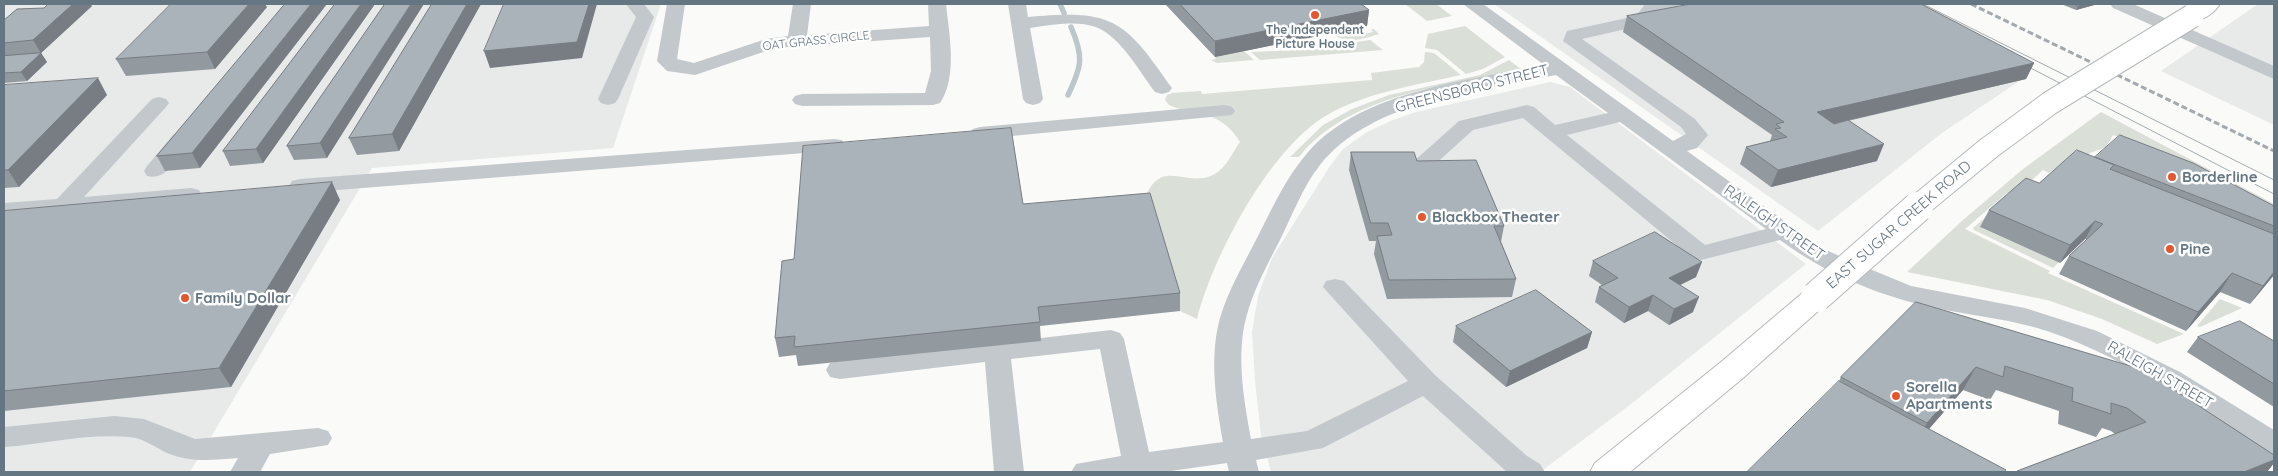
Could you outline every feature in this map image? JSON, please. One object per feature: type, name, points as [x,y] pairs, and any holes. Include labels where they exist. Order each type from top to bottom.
[{"type":"main road","name":"EAST SUGAR CREEK ROAD","points":[[1607,472],[1732,370],[1882,237],[1999,141],[2051,102],[2201,10]]},
{"type":"street","points":[[608,99],[645,17],[635,4]]},
{"type":"street","name":"OAT GRASS CIRCLE","points":[[676,4],[667,61],[674,68],[694,69],[761,45],[939,31]]},
{"type":"street","points":[[797,41],[802,4]]},
{"type":"street","points":[[802,100],[933,99],[941,71],[937,4],[943,4]]},
{"type":"street","points":[[1017,4],[1033,99]]},
{"type":"street","name":"RALEIGH STREET","points":[[1472,4],[1813,253],[1874,283],[1917,296],[2058,325],[2103,342],[2178,382],[2274,444]]},
{"type":"street","points":[[1670,149],[1689,143],[1697,136],[1688,123],[1572,41],[1574,35],[1642,20],[1651,8],[1671,4]]},
{"type":"street","points":[[2119,4],[2274,73]]},
{"type":"street","points":[[1021,23],[1070,20],[1102,24],[1115,30],[1162,88]]},
{"type":"street","name":"GREENSBORO STREET","points":[[1242,462],[1230,385],[1230,334],[1239,300],[1297,181],[1313,159],[1360,122],[1390,109],[1453,91],[1563,70],[1606,65]]},
{"type":"street","points":[[64,205],[159,104]]},
{"type":"street","points":[[1424,162],[1466,125],[1527,111],[1702,253],[1784,232]]},
{"type":"street","points":[[960,135],[1225,112]]},
{"type":"street","points":[[1551,132],[1624,115]]},
{"type":"street","points":[[155,171],[193,126]]},
{"type":"street","points":[[283,188],[850,143]]},
{"type":"street","points":[[4,210],[213,193]]},
{"type":"street","points":[[1335,287],[1426,383],[1518,464],[1530,472]]},
{"type":"street","points":[[840,370],[1112,339],[1138,469]]},
{"type":"street","points":[[997,352],[1009,472]]},
{"type":"street","points":[[1086,472],[1242,462],[1313,441],[1426,383]]},
{"type":"street","points":[[4,438],[109,427],[129,427],[144,429],[160,435],[171,444],[190,450],[318,438]]},
{"type":"street","points":[[245,472],[261,444]]},
{"type":"shaded area","points":[[4,4],[661,4],[613,148],[372,168],[190,472],[4,472]]},
{"type":"shaded area","points":[[1405,4],[1436,4],[1452,16],[1427,21]]},
{"type":"shaded area","points":[[1494,4],[1887,4],[2027,76],[1942,133],[1818,231]]},
{"type":"shaded area","points":[[2258,4],[2274,4],[2274,125],[2161,71]]},
{"type":"shaded area","points":[[1465,26],[1505,57],[1483,69],[1466,74],[1437,50],[1425,48],[1428,34]]},
{"type":"shaded area","points":[[1371,29],[1374,29],[1379,34],[1348,40],[1337,37],[1332,33],[1346,30],[1354,36],[1373,32]]},
{"type":"shaded area","points":[[1370,40],[1383,50],[1260,60],[1251,52],[1321,49],[1335,41],[1351,43]]},
{"type":"shaded area","points":[[1244,51],[1254,60],[1217,63],[1211,60],[1216,59],[1215,57]]},
{"type":"shaded area","points":[[1425,52],[1434,53],[1461,75],[1392,90],[1359,100],[1327,115],[1306,131],[1285,152],[1265,177],[1230,235],[1216,265],[1197,319],[1180,311],[1146,196],[1152,185],[1159,179],[1167,176],[1203,178],[1213,175],[1225,165],[1240,142],[1225,124],[1217,119],[1169,105],[1165,100],[1167,95],[1172,93],[1201,91],[1202,94],[1372,80],[1371,73],[1419,67],[1424,62]]},
{"type":"shaded area","points":[[1509,60],[1521,69],[1431,88],[1372,106],[1344,119],[1320,136],[1299,157],[1290,157],[1323,125],[1352,109],[1389,95],[1480,75]]},
{"type":"shaded area","points":[[1550,82],[1570,87],[1806,264],[1635,401],[1540,472],[1271,472],[1261,435],[1255,381],[1252,332],[1258,296],[1272,258],[1330,166],[1343,149],[1367,132],[1393,120],[1416,112]]},
{"type":"shaded area","points":[[2101,112],[2274,204],[2274,209],[2176,158],[2113,135],[2106,147],[2090,153],[2073,167],[2062,163],[2049,173],[2043,170],[2032,180],[2038,183],[2028,191],[2007,193],[1965,229],[2050,271],[2048,273],[2184,334],[2157,344],[2102,319],[2047,300],[1907,272],[1963,220],[2023,169]]},
{"type":"shaded area","points":[[1994,210],[1981,228],[2059,262],[2053,268],[1974,230],[1973,228]]},
{"type":"shaded area","points":[[2220,299],[2242,308],[2200,327],[2197,326]]},
{"type":"building","points":[[48,4],[73,4],[33,40],[4,43],[4,20],[17,9],[44,8]]},
{"type":"building","points":[[171,4],[249,4],[207,52],[116,59]]},
{"type":"building","points":[[285,4],[311,4],[192,153],[157,156]]},
{"type":"building","points":[[335,4],[361,4],[256,149],[223,151]]},
{"type":"building","points":[[385,4],[411,4],[320,143],[287,146]]},
{"type":"building","points":[[432,4],[467,4],[392,134],[349,138]]},
{"type":"building","points":[[504,4],[589,4],[577,42],[484,51]]},
{"type":"building","points":[[1180,4],[1361,4],[1369,10],[1215,41]]},
{"type":"building","points":[[1691,4],[1921,4],[2034,63],[1817,112],[1834,124],[1848,120],[1884,144],[1778,170],[1746,147],[1787,137],[1775,129],[1781,128],[1776,124],[1784,122],[1627,16]]},
{"type":"building","points":[[41,53],[21,72],[4,73],[4,56]]},
{"type":"building","points":[[98,78],[8,170],[4,170],[4,85]]},
{"type":"building","points":[[1011,128],[1023,204],[1150,193],[1180,293],[1038,307],[1040,322],[794,347],[795,336],[775,338],[782,261],[794,259],[803,146]]},
{"type":"building","points":[[2120,135],[2193,163],[2274,206],[2274,226],[2095,157]]},
{"type":"building","name":"Pine","points":[[2077,150],[2114,165],[2110,169],[2274,234],[2274,272],[2263,286],[2232,273],[2198,312],[2069,256],[2103,224],[2095,221],[2070,245],[1989,210],[2026,178],[2039,183]]},
{"type":"building","points":[[1351,152],[1414,152],[1417,161],[1476,160],[1504,226],[1494,226],[1516,279],[1389,280],[1377,236],[1392,235],[1388,223],[1371,223]]},
{"type":"building","points":[[332,182],[219,368],[4,391],[4,211]]},
{"type":"building","points":[[1655,232],[1702,262],[1669,278],[1699,297],[1674,309],[1653,295],[1629,307],[1599,287],[1618,278],[1593,261]]},
{"type":"building","points":[[1536,290],[1592,332],[1510,371],[1456,326]]},
{"type":"building","points":[[1916,302],[2144,370],[2274,455],[2274,460],[2244,472],[2018,472],[2146,422],[2127,408],[2111,403],[2111,414],[2072,401],[2073,388],[2005,366],[2003,377],[1976,367],[1927,423],[1841,377]]},
{"type":"building","points":[[2240,321],[2274,341],[2274,384],[2198,337]]},
{"type":"building","points":[[1839,381],[2006,470],[2004,472],[1747,472]]},
{"type":"waterway","points":[[1060,4],[1064,13]]},
{"type":"waterway","points":[[1068,95],[1079,69],[1080,61],[1078,46],[1071,27]]},
{"type":"tram line","points":[[1923,4],[2274,180]]},
{"type":"tram line","points":[[2019,62],[2274,194]]},
{"type":"railway","points":[[1971,4],[2274,151]]},
{"type":"place","name":"The Independent Picture House","points":[[1315,15]]},
{"type":"place","name":"Borderline","points":[[2172,177]]},
{"type":"place","name":"Blackbox Theater","points":[[1422,217]]},
{"type":"place","name":"Pine","points":[[2170,249]]},
{"type":"place","name":"Family Dollar","points":[[185,298]]},
{"type":"place","name":"Sorella Apartments","points":[[1896,396]]}]
